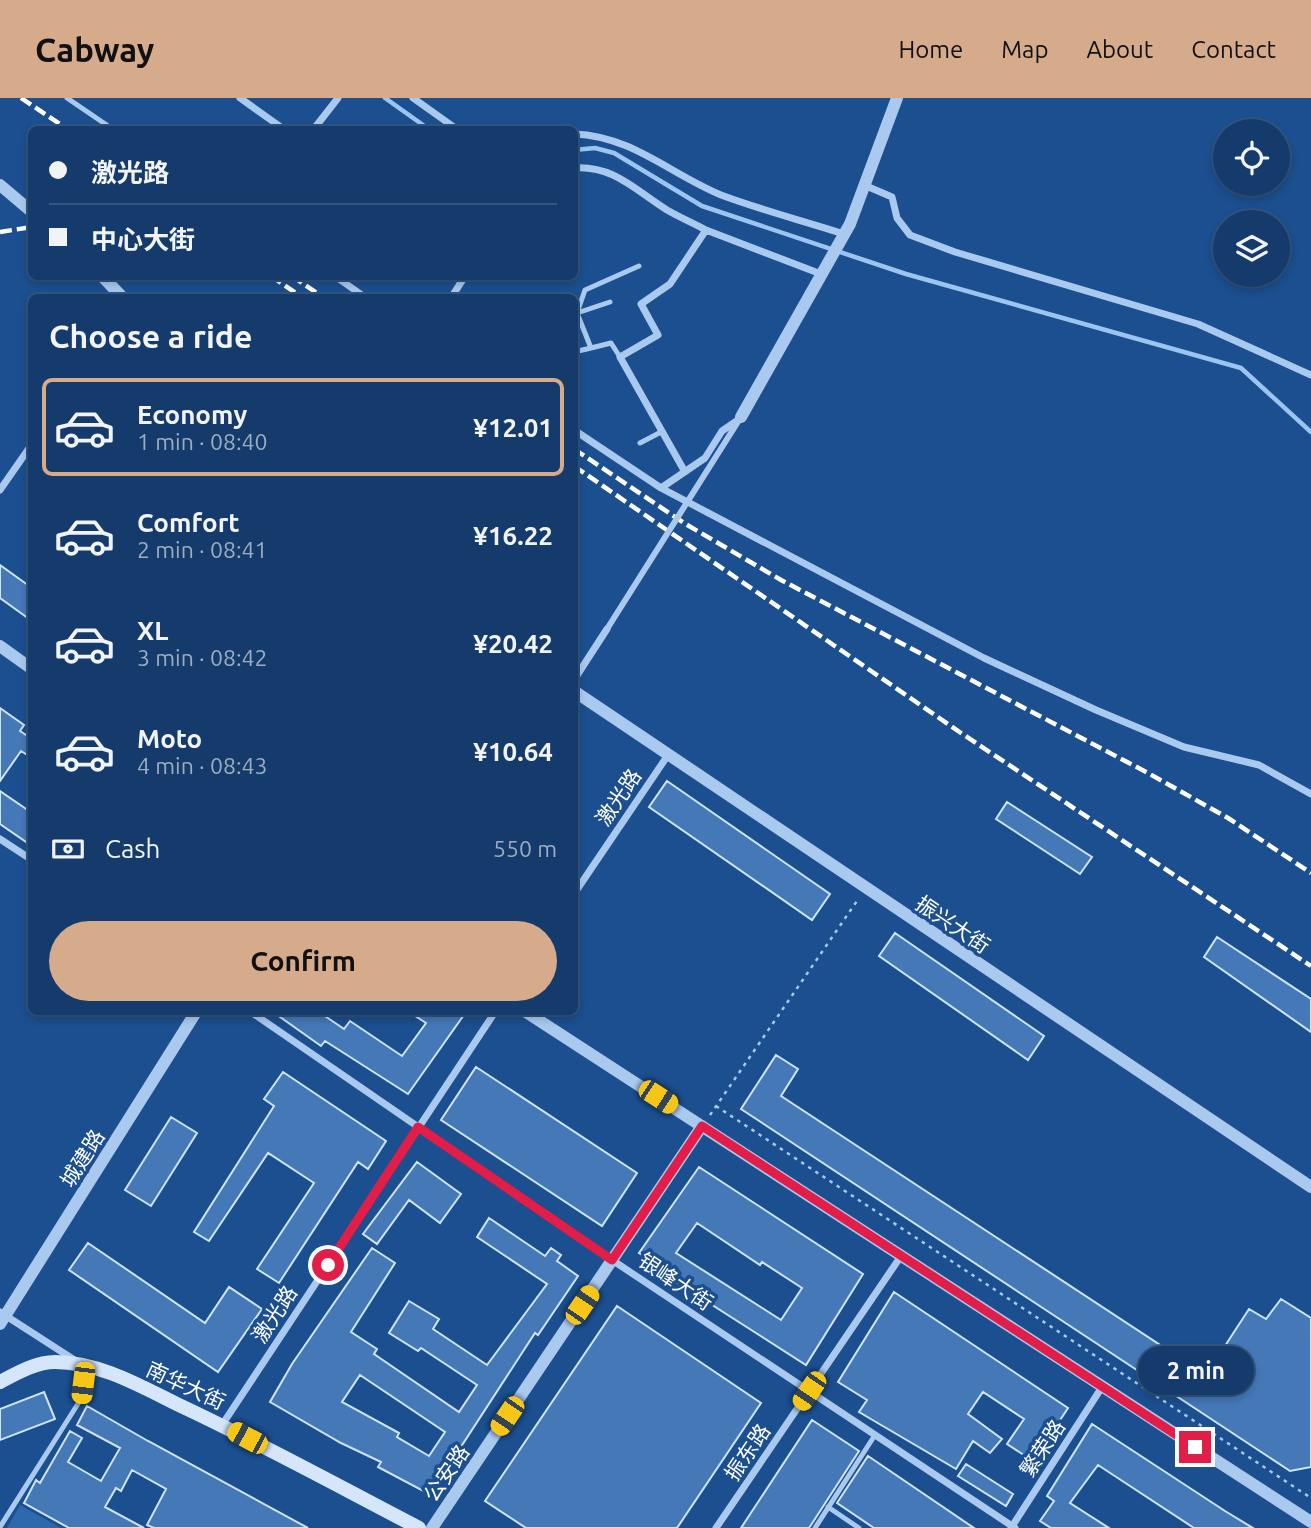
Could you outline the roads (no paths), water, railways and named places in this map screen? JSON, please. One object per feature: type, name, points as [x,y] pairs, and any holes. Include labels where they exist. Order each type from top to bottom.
[{"type":"main road","name":"南华大街","points":[[0,1382],[27,1368],[54,1362],[85,1366],[117,1376],[222,1425],[419,1528]]},
{"type":"street","points":[[240,98],[279,126]]},
{"type":"street","points":[[316,126],[338,98]]},
{"type":"street","points":[[413,98],[452,126]]},
{"type":"street","points":[[578,674],[741,418],[838,245],[897,98]]},
{"type":"street","points":[[578,134],[600,135],[638,150],[720,194],[838,245]]},
{"type":"street","points":[[578,168],[594,167],[623,178],[667,210],[706,230],[821,274]]},
{"type":"street","points":[[0,185],[28,209]]},
{"type":"street","points":[[864,185],[892,197],[897,218],[910,235],[955,252],[1198,324],[1311,375]]},
{"type":"street","points":[[685,472],[620,357],[658,335],[641,304],[670,284],[706,230]]},
{"type":"street","points":[[106,280],[119,294]]},
{"type":"street","points":[[341,280],[360,294]]},
{"type":"street","points":[[661,488],[705,458],[722,431],[741,418]]},
{"type":"street","points":[[578,433],[661,488],[1034,681],[1184,747],[1259,765],[1311,793]]},
{"type":"street","points":[[0,490],[28,450]]},
{"type":"street","points":[[0,646],[28,666]]},
{"type":"street","name":"振兴大街","points":[[578,694],[1311,1187]]},
{"type":"street","name":"激光路","points":[[578,888],[668,755]]},
{"type":"street","points":[[0,839],[28,857]]},
{"type":"street","name":"城建路","points":[[2,1317],[194,1015]]},
{"type":"street","name":"银峰大街","points":[[255,1015],[612,1260],[1013,1527]]},
{"type":"street","name":"激光路","points":[[222,1425],[493,1015]]},
{"type":"street","points":[[531,1015],[1311,1522]]},
{"type":"street","name":"公安路","points":[[432,1528],[702,1126]]},
{"type":"street","name":"振东路","points":[[716,1528],[901,1256]]},
{"type":"street","points":[[2,1317],[85,1366]]},
{"type":"street","name":"繁荣路","points":[[1013,1527],[1101,1387]]},
{"type":"lane","points":[[67,98],[108,126]]},
{"type":"lane","points":[[578,306],[585,290],[639,266]]},
{"type":"lane","points":[[578,310],[610,302]]},
{"type":"lane","points":[[578,325],[591,348]]},
{"type":"lane","points":[[578,351],[611,343],[620,357]]},
{"type":"lane","points":[[640,443],[661,432]]},
{"type":"lane","points":[[0,1527],[81,1399],[85,1366]]},
{"type":"lane","points":[[815,1528],[875,1435]]},
{"type":"lane","points":[[828,1507],[859,1528]]},
{"type":"waterway","points":[[385,98],[424,126]]},
{"type":"waterway","points":[[578,150],[595,148],[614,153],[702,206],[906,274],[1241,368],[1311,432]]},
{"type":"railway","points":[[21,98],[63,126]]},
{"type":"railway","points":[[0,232],[28,228]]},
{"type":"railway","points":[[277,280],[297,294]]},
{"type":"railway","points":[[298,280],[318,294]]},
{"type":"railway","points":[[578,452],[684,523],[781,580],[1148,773],[1228,818],[1311,873]]},
{"type":"railway","points":[[578,469],[961,733],[1311,966]]}]
